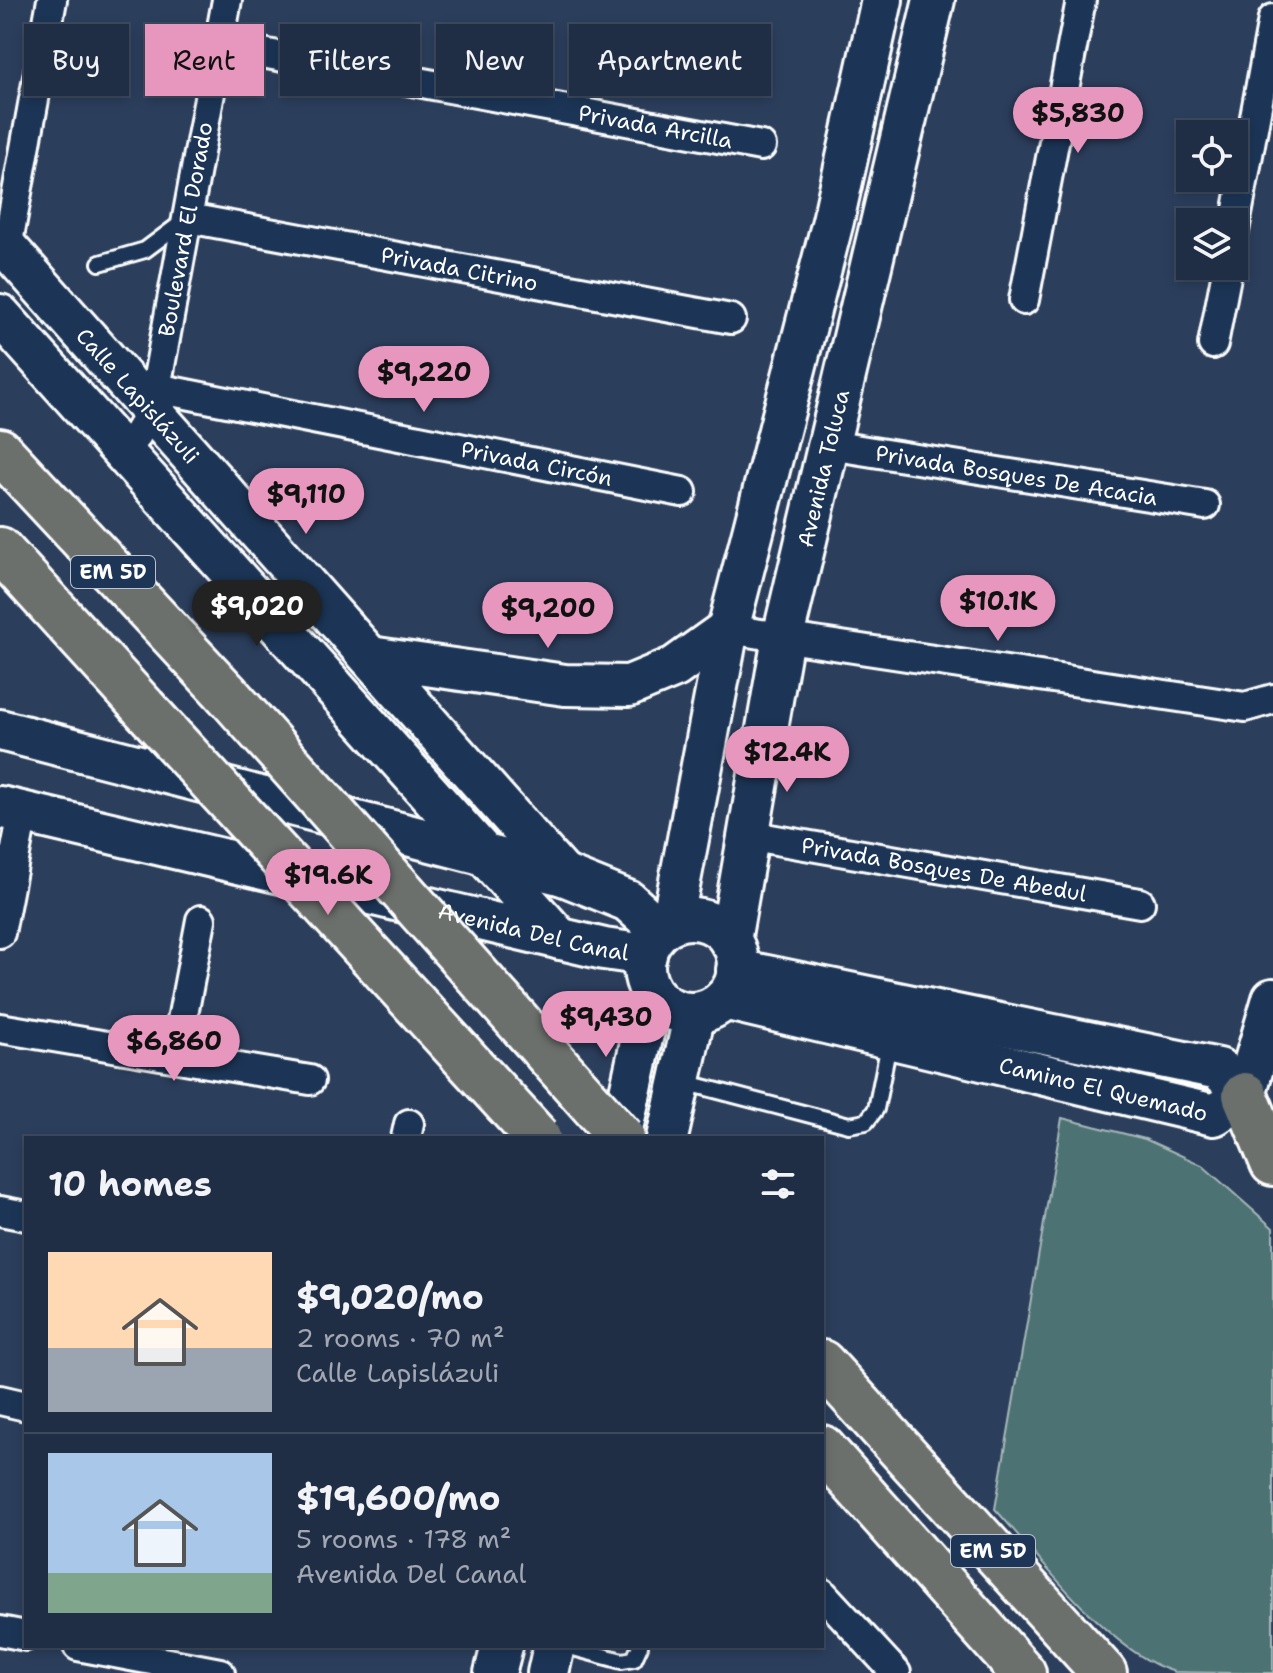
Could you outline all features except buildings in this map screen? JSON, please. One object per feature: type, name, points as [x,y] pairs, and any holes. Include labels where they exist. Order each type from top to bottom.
[{"type":"highway","name":"EM 5D","points":[[0,451],[226,693],[619,1136]]},
{"type":"highway","name":"EM 5D","points":[[0,550],[536,1136]]},
{"type":"highway","points":[[0,588],[144,708]]},
{"type":"highway","points":[[1259,1098],[1273,1163]]},
{"type":"highway","name":"EM 5D","points":[[824,1365],[1104,1673]]},
{"type":"highway","name":"EM 5D","points":[[824,1450],[1023,1673]]},
{"type":"highway","points":[[938,1490],[1133,1673]]},
{"type":"street","points":[[3,244],[52,0]]},
{"type":"street","name":"Boulevard El Dorado","points":[[223,24],[227,0]]},
{"type":"street","points":[[621,1136],[658,950],[728,629],[833,221],[882,0]]},
{"type":"street","name":"Avenida Toluca","points":[[667,1136],[680,1081],[722,981],[783,637],[934,0]]},
{"type":"street","points":[[1024,300],[1081,0]]},
{"type":"street","points":[[1238,208],[1273,19]]},
{"type":"street","name":"Privada Arcilla","points":[[264,53],[761,146]]},
{"type":"street","name":"Boulevard El Dorado","points":[[126,453],[154,399],[210,96]]},
{"type":"street","name":"Privada Citrino","points":[[188,218],[731,319]]},
{"type":"street","name":"Calle Lapislázuli","points":[[3,244],[154,399],[370,657],[563,875]]},
{"type":"street","points":[[1213,344],[1225,280]]},
{"type":"street","points":[[0,315],[560,939]]},
{"type":"street","name":"Privada Circón","points":[[154,399],[682,492]]},
{"type":"street","name":"Privada Bosques De Acacia","points":[[829,445],[1205,505]]},
{"type":"street","points":[[370,657],[565,685],[629,686],[675,667],[728,629],[1245,707],[1273,699]]},
{"type":"street","points":[[0,730],[563,875],[628,901],[658,950],[664,1005],[678,1012],[722,981],[711,923],[685,919],[658,950]]},
{"type":"street","points":[[0,930],[12,810]]},
{"type":"street","name":"Avenida Del Canal","points":[[12,810],[560,939],[658,950]]},
{"type":"street","name":"Privada Bosques De Abedul","points":[[747,835],[1140,903]]},
{"type":"street","points":[[175,1057],[201,920]]},
{"type":"street","name":"Camino El Quemado","points":[[722,981],[891,1039],[1214,1115],[1259,1098]]},
{"type":"street","name":"Camino El Quemado","points":[[722,981],[1219,1069],[1259,1098]]},
{"type":"street","points":[[1259,1098],[1273,999]]},
{"type":"street","points":[[0,1028],[310,1080]]},
{"type":"street","points":[[0,1211],[24,1216]]},
{"type":"street","points":[[0,1400],[24,1406]]},
{"type":"street","points":[[824,1595],[896,1673]]},
{"type":"street","points":[[0,1631],[24,1636]]},
{"type":"street","points":[[89,1648],[220,1673]]},
{"type":"street","points":[[495,1673],[501,1648]]},
{"type":"street","points":[[548,1673],[554,1648]]},
{"type":"lane","points":[[100,263],[145,250],[188,218]]},
{"type":"lane","points":[[680,1081],[849,1125],[866,1122],[876,1109],[891,1039]]},
{"type":"lane","points":[[573,1648],[622,1661],[634,1659],[639,1648]]},
{"type":"green space","points":[[1062,1118],[1145,1139],[1202,1165],[1273,1228],[1273,1673],[1175,1672],[1150,1662],[1102,1626],[995,1509]]}]
